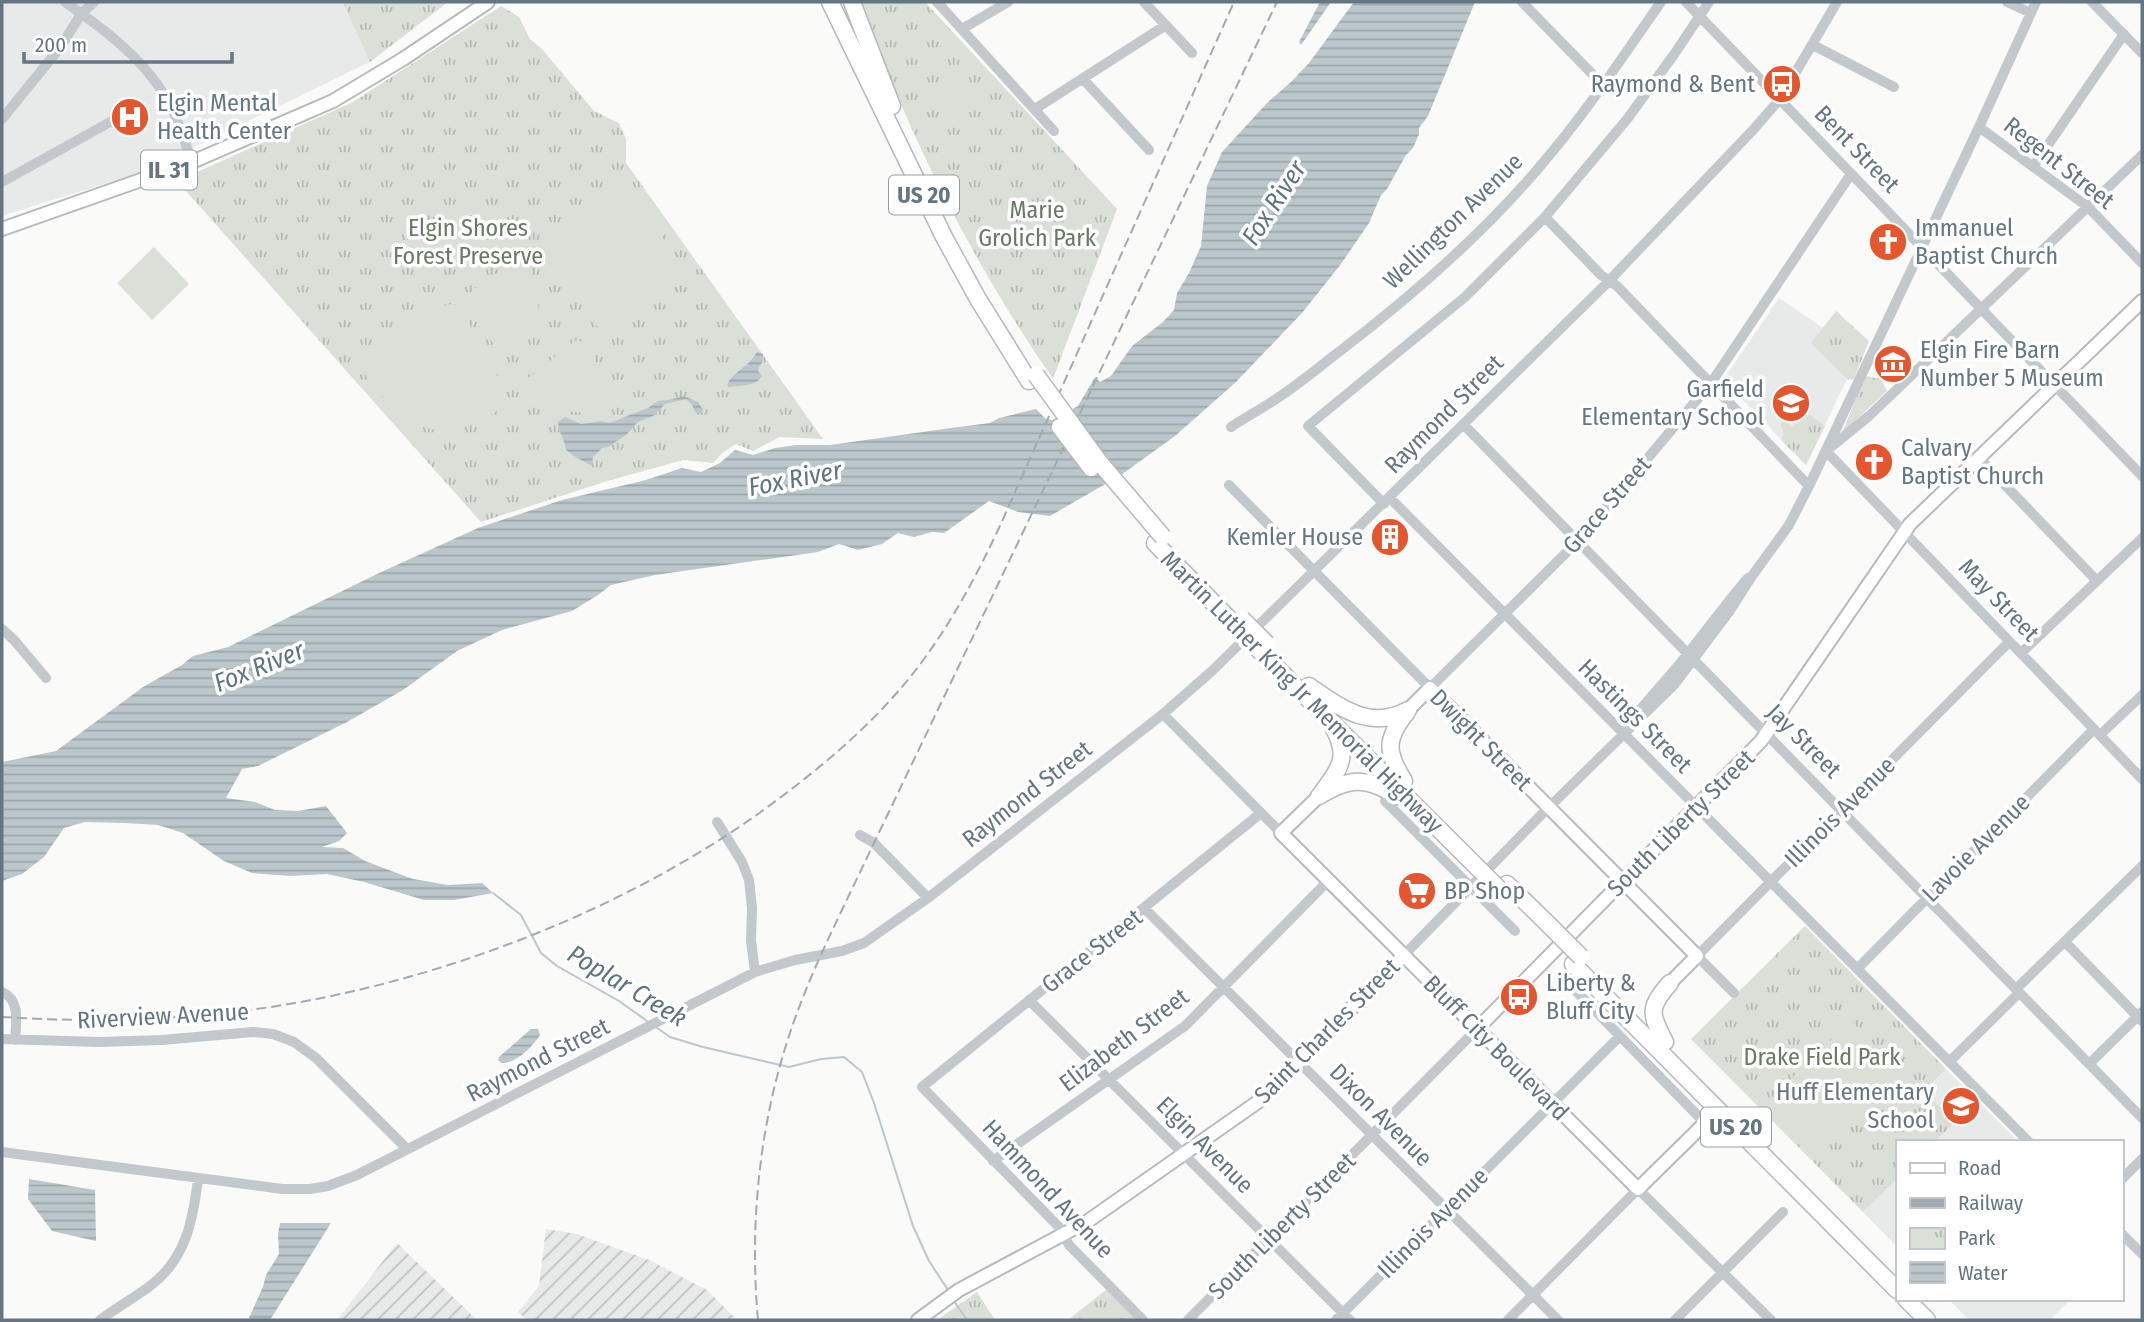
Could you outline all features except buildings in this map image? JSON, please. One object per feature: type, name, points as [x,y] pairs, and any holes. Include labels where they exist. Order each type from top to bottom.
[{"type":"highway","points":[[818,2],[890,114]]},
{"type":"highway","name":"Martin Luther King Jr Memorial Highway","points":[[830,2],[1032,378],[1159,540],[1424,816],[1469,852]]},
{"type":"highway","name":"Martin Luther King Jr Memorial Highway","points":[[841,2],[890,114]]},
{"type":"highway","points":[[852,2],[890,114]]},
{"type":"highway","name":"Martin Luther King Jr Memorial Highway","points":[[1263,647],[1310,686],[1544,928],[1665,1042],[1896,1276]]},
{"type":"highway","points":[[1310,686],[1337,706],[1363,717],[1396,717],[1408,710]]},
{"type":"highway","points":[[1404,781],[1390,753],[1390,742],[1393,731],[1408,710]]},
{"type":"highway","points":[[1319,796],[1335,775],[1343,753],[1340,740],[1330,721]]},
{"type":"highway","points":[[1319,796],[1338,785],[1354,781],[1369,783],[1386,789],[1424,816]]},
{"type":"highway","name":"Martin Luther King Jr Memorial Highway","points":[[1577,960],[1896,1289]]},
{"type":"highway","points":[[1665,1042],[1654,1022],[1653,1010],[1657,998],[1670,983]]},
{"type":"highway","points":[[1705,1123],[1716,1123],[1728,1128],[1768,1167],[1789,1180]]},
{"type":"highway","points":[[1908,1301],[1927,1320]]},
{"type":"highway","points":[[1921,1301],[1940,1320]]},
{"type":"main road","name":"IL 31","points":[[2,229],[192,162],[333,101],[488,2]]},
{"type":"main road","name":"South Liberty Street","points":[[1477,1029],[1767,734],[1904,531],[2142,301]]},
{"type":"main road","name":"Grace Street","points":[[1408,710],[1430,688]]},
{"type":"main road","name":"Dwight Street","points":[[1430,688],[1697,956]]},
{"type":"main road","points":[[1281,833],[1319,796]]},
{"type":"main road","name":"Bluff City Boulevard","points":[[1281,833],[1639,1189]]},
{"type":"main road","name":"Saint Charles Street","points":[[918,1320],[959,1290],[1088,1221],[1262,1099],[1404,956]]},
{"type":"main road","name":"Illinois Avenue","points":[[1670,983],[1697,956]]},
{"type":"main road","points":[[1639,1189],[1705,1123]]},
{"type":"street","points":[[65,2],[126,48],[147,71],[164,95],[180,127],[192,162]]},
{"type":"street","points":[[2,118],[58,49],[82,13],[94,2]]},
{"type":"street","points":[[937,2],[1054,131]]},
{"type":"street","points":[[962,29],[1008,2]]},
{"type":"street","points":[[1144,2],[1192,53]]},
{"type":"street","points":[[1522,2],[1603,85]]},
{"type":"street","name":"Wellington Avenue","points":[[1231,427],[1287,391],[1356,339],[1436,272],[1506,204],[1541,166],[1603,85],[1661,2]]},
{"type":"street","name":"Bent Street","points":[[1686,2],[2142,477]]},
{"type":"street","points":[[1709,2],[1628,118],[1545,217],[1601,275],[1610,280],[1809,486]]},
{"type":"street","name":"Raymond Street","points":[[2,1152],[198,1179],[282,1189],[310,1189],[344,1180],[755,972],[864,943],[929,898],[1163,714],[1213,670],[1610,280],[1761,122],[1780,99],[1838,2]]},
{"type":"street","points":[[2007,2],[2031,13]]},
{"type":"street","name":"Saint Charles Street","points":[[1404,956],[1623,733],[1634,716],[1691,656],[1716,616],[1752,576],[1789,525],[2036,2]]},
{"type":"street","points":[[2092,2],[2142,53]]},
{"type":"street","points":[[1035,109],[1166,25]]},
{"type":"street","points":[[2033,167],[2124,34]]},
{"type":"street","points":[[1813,45],[1894,87]]},
{"type":"street","points":[[1083,79],[1149,150]]},
{"type":"street","points":[[2,182],[112,121]]},
{"type":"street","name":"Regent Street","points":[[1979,127],[2088,207],[2142,263]]},
{"type":"street","points":[[1826,451],[1869,416],[2142,155]]},
{"type":"street","name":"Grace Street","points":[[1430,688],[1578,541],[1711,383],[1851,174]]},
{"type":"street","name":"Hastings Street","points":[[1545,217],[1465,297],[1308,426],[1623,733],[2027,1140]]},
{"type":"street","name":"Jay Street","points":[[1464,425],[2142,1118]]},
{"type":"street","name":"May Street","points":[[1826,451],[2142,779]]},
{"type":"street","points":[[1979,457],[2096,581]]},
{"type":"street","name":"Dwight Street","points":[[1229,485],[1430,688]]},
{"type":"street","points":[[2021,653],[2142,538]]},
{"type":"street","points":[[2,629],[15,640],[46,678]]},
{"type":"street","name":"Illinois Avenue","points":[[1697,956],[2009,642]]},
{"type":"street","name":"Lavoie Avenue","points":[[1858,968],[2097,732],[2142,695]]},
{"type":"street","name":"Bluff City Boulevard","points":[[1163,714],[1281,833]]},
{"type":"street","points":[[1385,801],[1515,931]]},
{"type":"street","name":"Grace Street","points":[[922,1087],[1261,813]]},
{"type":"street","points":[[718,822],[749,880],[755,972]]},
{"type":"street","points":[[860,835],[874,843],[929,898]]},
{"type":"street","points":[[1950,1061],[2142,866]]},
{"type":"street","name":"Elizabeth Street","points":[[993,1161],[1185,1027],[1329,880]]},
{"type":"street","name":"Dixon Avenue","points":[[1145,909],[1558,1320]]},
{"type":"street","points":[[2065,942],[2141,1017],[2089,1064]]},
{"type":"street","name":"Dwight Street","points":[[1697,956],[1734,993]]},
{"type":"street","points":[[1573,988],[1705,1123]]},
{"type":"street","points":[[2,992],[9,995],[14,1002],[15,1040]]},
{"type":"street","name":"Elgin Avenue","points":[[1029,1000],[1268,1239],[1343,1318]]},
{"type":"street","name":"South Liberty Street","points":[[1188,1320],[1477,1029]]},
{"type":"street","name":"Riverview Avenue","points":[[2,1040],[99,1042],[253,1032],[273,1034],[295,1042],[316,1058],[407,1149]]},
{"type":"street","name":"Illinois Avenue","points":[[1343,1318],[1447,1209],[1620,1036]]},
{"type":"street","name":"Hammond Avenue","points":[[922,1087],[1059,1227],[1069,1245],[1143,1320]]},
{"type":"street","points":[[2123,1178],[2142,1159]]},
{"type":"street","points":[[100,1320],[150,1286],[176,1259],[192,1223],[198,1179]]},
{"type":"street","points":[[1508,1320],[1639,1189]]},
{"type":"street","name":"Bluff City Boulevard","points":[[1639,1189],[1771,1320]]},
{"type":"street","points":[[1675,1320],[1783,1212]]},
{"type":"street","points":[[2123,1235],[2142,1254]]},
{"type":"shaded area","name":"Elgin Mental Health Center","points":[[2,2],[345,2],[370,62],[145,171],[2,216]]},
{"type":"shaded area","name":"Garfield Elementary School","points":[[1779,298],[1823,328],[1811,343],[1847,379],[1806,465],[1723,380]]},
{"type":"shaded area","name":"Huff Elementary School","points":[[1946,1069],[2017,1140],[1937,1140],[1955,1122],[1924,1091]]},
{"type":"shaded area","name":"Huff Elementary School","points":[[1896,1180],[1896,1246],[1863,1212]]},
{"type":"shaded area","points":[[546,1229],[577,1234],[649,1260],[707,1290],[737,1320],[527,1320],[518,1312],[539,1286]]},
{"type":"shaded area","points":[[397,1243],[477,1320],[337,1320]]},
{"type":"shaded area","points":[[1950,1301],[2069,1301],[2050,1320],[1969,1320]]},
{"type":"green space","points":[[343,2],[448,2],[370,62]]},
{"type":"green space","name":"Marie Grolich Park","points":[[861,2],[925,2],[1117,209],[1053,379],[995,289],[944,196],[899,101]]},
{"type":"green space","name":"Elgin Shores Forest Preserve","points":[[501,6],[519,17],[530,39],[542,49],[594,111],[619,123],[626,139],[626,163],[823,439],[780,437],[753,451],[736,444],[713,463],[683,460],[604,482],[481,522],[177,181],[353,102]]},
{"type":"green space","points":[[965,77],[977,93],[953,112],[941,96]]},
{"type":"green space","points":[[629,185],[662,235],[667,252],[667,268],[655,295],[606,339],[546,254],[547,241]]},
{"type":"green space","points":[[154,247],[189,284],[152,320],[117,283]]},
{"type":"green space","points":[[522,255],[535,285],[538,310],[528,333],[504,356],[475,319],[467,304],[467,298],[474,289]]},
{"type":"green space","points":[[447,304],[457,305],[476,334],[510,402],[473,424],[430,429],[400,413],[374,387],[362,369]]},
{"type":"green space","points":[[1836,311],[1869,341],[1854,379],[1848,380],[1811,343]]},
{"type":"green space","points":[[576,340],[586,343],[613,400],[593,413],[561,411],[546,405],[535,396],[526,380]]},
{"type":"green space","points":[[1865,376],[1881,379],[1887,391],[1842,433]]},
{"type":"green space","points":[[1804,415],[1810,415],[1825,426],[1806,465],[1781,440],[1784,435],[1781,424],[1785,420],[1792,426]]},
{"type":"green space","name":"Drake Field Park","points":[[1805,926],[1946,1069],[1924,1091],[1955,1122],[1937,1140],[1896,1140],[1896,1180],[1863,1212],[1691,1039]]},
{"type":"green space","points":[[1851,1021],[1897,1068],[1815,1146],[1769,1100]]},
{"type":"green space","points":[[1107,1289],[1138,1320],[1068,1320]]},
{"type":"green space","points":[[977,1292],[995,1320],[937,1320]]},
{"type":"water","points":[[1320,2],[1331,2],[1301,45],[1299,42]]},
{"type":"water","name":"Fox River","points":[[1354,2],[1475,2],[1428,116],[1419,128],[1413,148],[1381,195],[1369,223],[1341,264],[1302,313],[1235,383],[1175,436],[1121,475],[1050,516],[1018,512],[989,501],[944,533],[932,532],[914,537],[898,533],[882,544],[858,550],[839,544],[818,552],[655,575],[611,585],[572,611],[502,630],[457,651],[403,690],[347,722],[258,766],[242,769],[226,798],[255,802],[275,810],[298,811],[326,806],[347,833],[339,841],[322,847],[343,848],[365,861],[413,879],[448,885],[482,883],[493,893],[454,900],[424,900],[327,874],[290,876],[252,873],[224,861],[183,833],[158,825],[85,822],[64,828],[44,857],[22,874],[2,881],[2,762],[56,751],[143,687],[193,656],[228,647],[478,528],[562,500],[646,480],[682,468],[701,472],[720,463],[735,450],[753,455],[797,445],[830,445],[990,423],[999,418],[1036,409],[1046,419],[1052,420],[1078,406],[1095,377],[1100,382],[1111,376],[1132,346],[1174,310],[1177,293],[1201,246],[1207,186],[1222,152],[1309,63]]},
{"type":"water","points":[[757,352],[763,354],[758,371],[762,376],[759,380],[752,384],[729,387],[727,385],[730,380]]},
{"type":"water","points":[[684,396],[698,402],[703,410],[701,414],[696,413],[686,399],[665,404],[653,416],[638,422],[626,435],[602,448],[593,457],[592,465],[566,450],[558,422],[565,417],[581,424],[601,421],[609,423],[648,408],[658,401]]},
{"type":"water","points":[[531,1029],[538,1029],[540,1035],[528,1049],[508,1062],[502,1063],[498,1060],[499,1057]]},
{"type":"water","points":[[29,1179],[95,1190],[96,1241],[52,1231],[28,1199]]},
{"type":"water","points":[[280,1223],[331,1223],[270,1320],[248,1320],[266,1275],[279,1254]]},
{"type":"waterway","name":"Poplar Creek","points":[[493,893],[521,915],[541,953],[557,966],[619,1001],[647,1021]]},
{"type":"waterway","name":"Poplar Creek","points":[[657,1028],[670,1037],[703,1047],[789,1067],[821,1059],[844,1057],[862,1072],[913,1226],[929,1261],[948,1290]]},
{"type":"waterway","name":"Poplar Creek","points":[[954,1301],[967,1320]]},
{"type":"railway","points":[[2,1017],[96,1020],[191,1016],[265,1008],[339,994],[414,975],[488,952],[630,891],[696,854],[758,814],[822,765],[898,692],[939,637],[971,584],[999,528],[1234,2]]},
{"type":"railway","points":[[758,1320],[756,1208],[765,1133],[782,1060],[806,990],[843,907],[1277,2]]},
{"type":"place","name":"Raymond & Bent","points":[[1782,84]]},
{"type":"place","name":"Elgin Mental Health Center","points":[[130,117]]},
{"type":"place","name":"Immanuel Baptist Church","points":[[1888,242]]},
{"type":"place","name":"Elgin Fire Barn Number 5 Museum","points":[[1893,364]]},
{"type":"place","name":"Garfield Elementary School","points":[[1791,403]]},
{"type":"place","name":"Calvary Baptist Church","points":[[1874,462]]},
{"type":"place","name":"Kemler House","points":[[1390,537]]},
{"type":"place","name":"BP Shop","points":[[1417,891]]},
{"type":"place","name":"Liberty & Bluff City","points":[[1519,997]]},
{"type":"place","name":"Huff Elementary School","points":[[1961,1106]]}]
